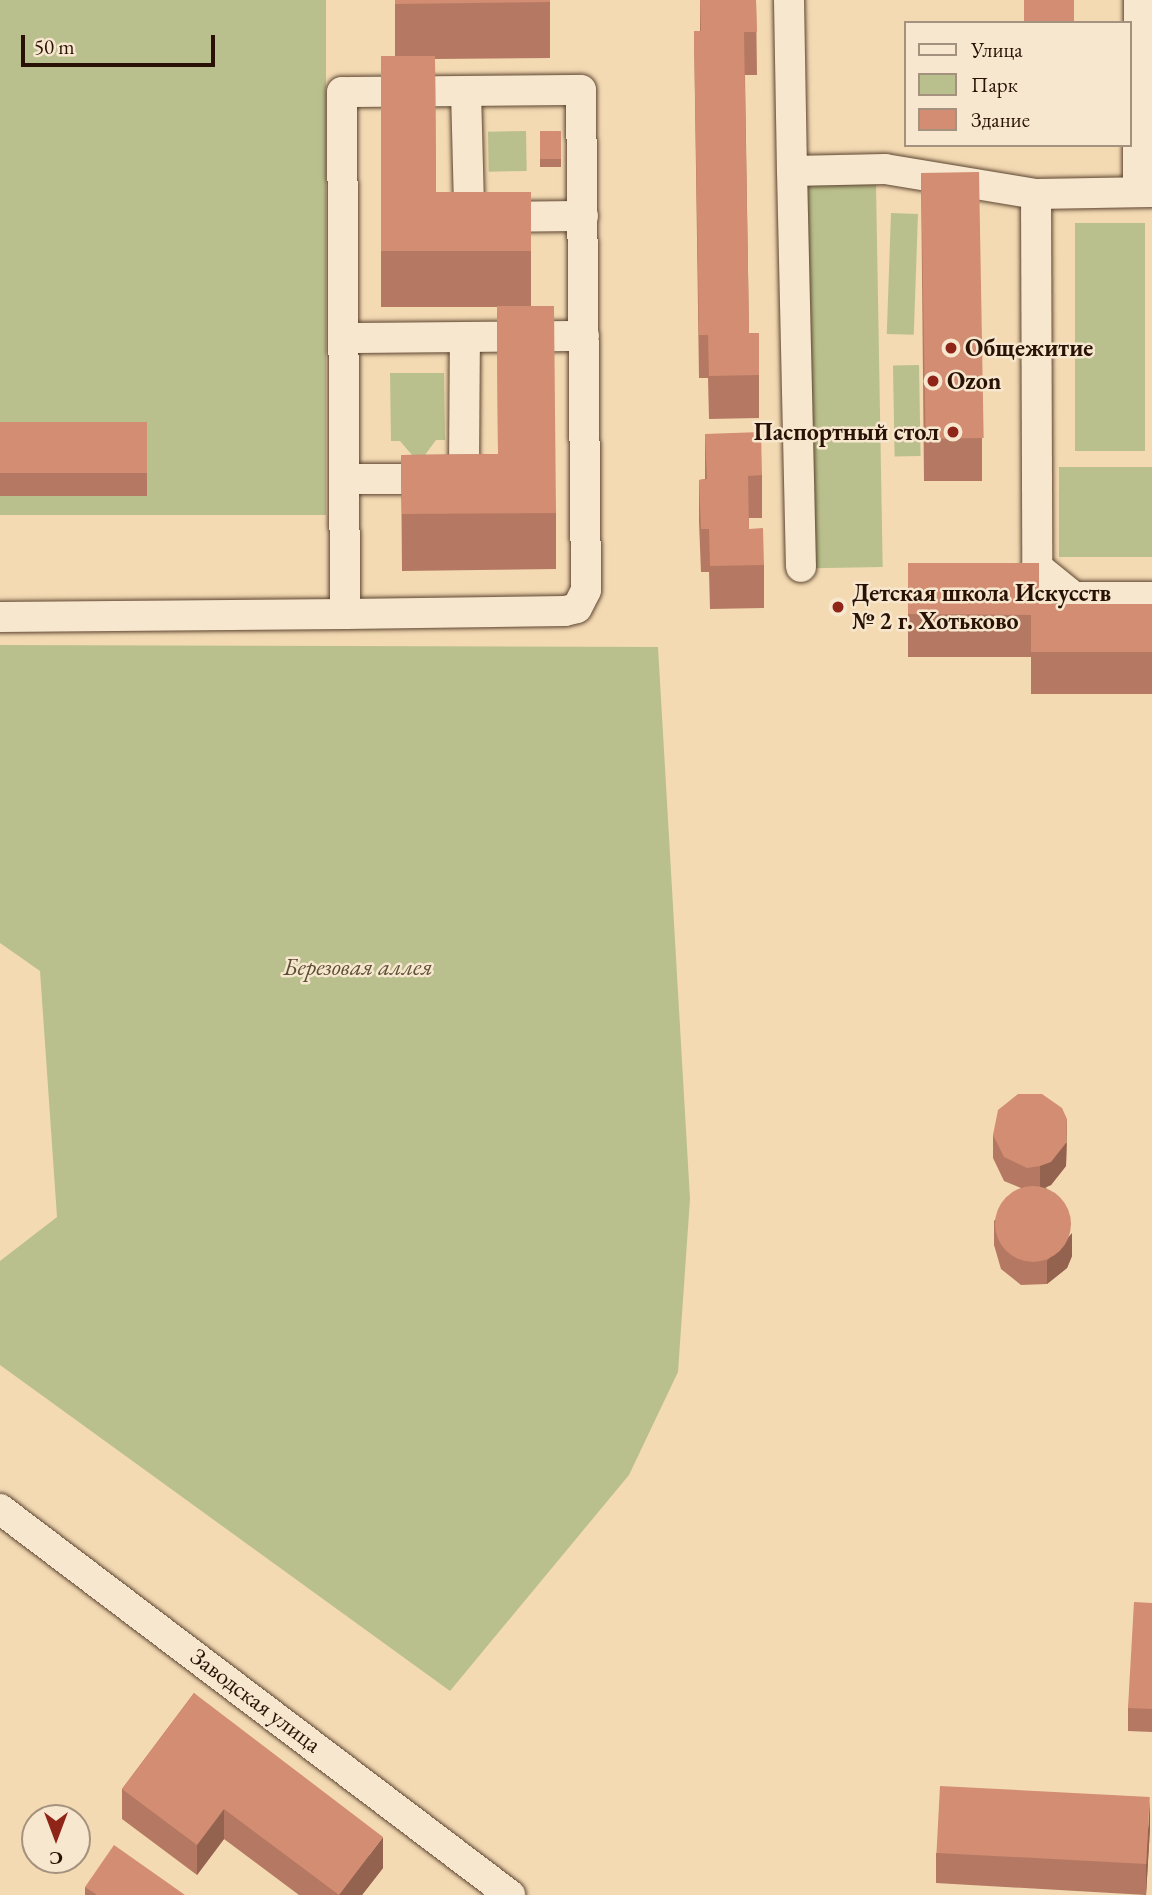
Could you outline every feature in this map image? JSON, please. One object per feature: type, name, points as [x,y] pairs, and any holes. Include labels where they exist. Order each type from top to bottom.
[{"type":"street","points":[[789,0],[801,567]]},
{"type":"street","points":[[792,171],[885,169],[1036,194],[1145,192],[1139,0]]},
{"type":"street","points":[[0,617],[345,614],[565,611],[585,600],[581,90],[342,92],[345,614]]},
{"type":"street","points":[[466,91],[469,209],[484,217],[583,216]]},
{"type":"street","points":[[1036,194],[1023,570],[1074,597],[1152,597]]},
{"type":"street","points":[[344,338],[584,336]]},
{"type":"street","points":[[344,479],[443,479],[464,469],[465,337]]},
{"type":"street","name":"Заводская улица","points":[[0,1509],[510,1895]]},
{"type":"green space","points":[[0,0],[326,0],[326,515],[0,515]]},
{"type":"green space","points":[[526,131],[527,171],[489,172],[488,132]]},
{"type":"green space","points":[[876,184],[883,567],[812,568],[805,185]]},
{"type":"green space","points":[[891,213],[918,214],[914,335],[887,334]]},
{"type":"green space","points":[[1075,223],[1145,223],[1145,451],[1075,451]]},
{"type":"green space","points":[[893,365],[919,365],[921,456],[895,456]]},
{"type":"green space","points":[[390,373],[444,373],[445,440],[436,440],[425,455],[412,455],[400,441],[391,441]]},
{"type":"green space","points":[[1059,467],[1152,467],[1152,557],[1059,557]]},
{"type":"green space","name":"Березовая аллея","points":[[0,645],[658,647],[690,1199],[678,1372],[629,1475],[450,1691],[0,1365],[0,1261],[57,1217],[40,971],[0,943]]},
{"type":"building","points":[[395,0],[550,0],[550,2],[395,4]]},
{"type":"building","points":[[700,0],[756,0],[757,32],[744,32],[749,333],[759,333],[759,375],[709,376],[708,335],[699,335],[694,31],[701,31]]},
{"type":"building","points":[[1024,0],[1074,0],[1074,21],[1024,21]]},
{"type":"building","points":[[381,56],[435,56],[436,192],[531,192],[531,251],[381,251]]},
{"type":"building","points":[[540,131],[561,131],[561,159],[540,159]]},
{"type":"building","name":"Общежитие","points":[[979,172],[984,438],[926,439],[921,173]]},
{"type":"building","points":[[497,306],[554,306],[556,513],[402,514],[401,455],[498,454]]},
{"type":"building","points":[[0,422],[147,422],[147,473],[0,473]]},
{"type":"building","points":[[761,432],[762,475],[748,476],[749,529],[763,528],[764,565],[710,566],[709,529],[701,529],[699,480],[707,479],[705,434]]},
{"type":"building","points":[[908,563],[1039,563],[1039,604],[1152,604],[1152,652],[1031,652],[1031,615],[908,614]]},
{"type":"building","points":[[1018,1094],[1042,1094],[1062,1108],[1067,1119],[1066,1143],[1051,1162],[1027,1168],[1004,1157],[993,1135],[998,1110]]},
{"type":"building","points":[[1033,1186],[1048,1189],[1060,1197],[1068,1209],[1071,1224],[1068,1239],[1060,1251],[1048,1259],[1033,1262],[1018,1259],[1006,1251],[998,1239],[995,1224],[998,1209],[1006,1197],[1018,1189]]},
{"type":"building","points":[[1134,1602],[1152,1603],[1152,1709],[1128,1708]]},
{"type":"building","points":[[194,1693],[383,1837],[339,1895],[224,1809],[197,1845],[122,1789]]},
{"type":"building","points":[[940,1786],[1150,1797],[1146,1864],[936,1853]]},
{"type":"building","points":[[114,1845],[185,1895],[97,1895],[85,1887]]},
{"type":"place","name":"Общежитие","points":[[951,348]]},
{"type":"place","name":"Ozon","points":[[933,381]]},
{"type":"place","name":"Паспортный стол","points":[[953,432]]},
{"type":"place","name":"Детская школа Искусств № 2 г. Хотьково","points":[[838,607]]}]
